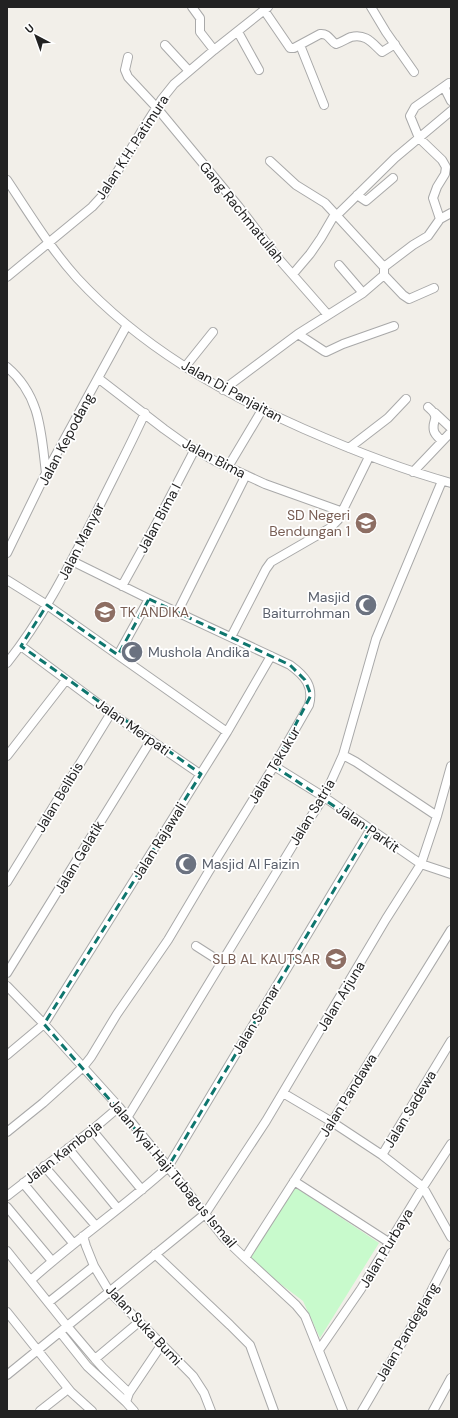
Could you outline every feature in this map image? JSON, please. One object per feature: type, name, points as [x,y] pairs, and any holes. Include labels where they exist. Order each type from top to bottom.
[{"type":"street","points":[[192,7],[200,18],[201,36],[214,50]]},
{"type":"street","points":[[371,7],[386,32],[414,72]]},
{"type":"street","points":[[266,8],[288,46],[292,49],[320,34],[327,35],[336,44],[353,37],[365,37],[382,52],[395,44]]},
{"type":"street","name":"Jalan K.H. Patimura","points":[[7,277],[92,207],[104,194],[171,87],[188,71],[266,8]]},
{"type":"street","points":[[238,32],[259,70]]},
{"type":"street","points":[[165,45],[188,71]]},
{"type":"street","points":[[300,45],[324,105]]},
{"type":"street","name":"Gang Rachmatullah","points":[[128,57],[125,70],[128,77],[157,108],[239,207],[278,258],[328,315]]},
{"type":"street","points":[[440,219],[433,198],[434,192],[445,174],[446,167],[442,160],[419,138],[410,116],[415,107],[446,85],[451,101]]},
{"type":"street","points":[[293,274],[310,254],[336,215],[395,158],[451,111]]},
{"type":"street","points":[[270,161],[305,192],[323,201],[405,297],[409,299],[434,288]]},
{"type":"street","points":[[357,195],[366,201],[392,178]]},
{"type":"street","name":"Jalan Di Panjaitan","points":[[7,180],[48,242],[76,277],[127,325],[185,367],[223,390],[262,410],[370,457],[448,482]]},
{"type":"street","points":[[223,390],[298,334],[363,293],[384,271],[417,242],[428,236],[440,219],[451,213]]},
{"type":"street","points":[[338,265],[363,293]]},
{"type":"street","name":"Jalan Kepodang","points":[[7,553],[46,473],[127,325]]},
{"type":"street","points":[[298,334],[326,352],[394,326]]},
{"type":"street","points":[[185,367],[213,332]]},
{"type":"street","points":[[7,367],[17,376],[25,387],[36,408],[46,473]]},
{"type":"street","name":"Jalan Bima","points":[[98,378],[164,429],[195,449],[246,475],[343,512]]},
{"type":"street","points":[[349,448],[388,418],[406,399]]},
{"type":"street","points":[[228,467],[262,410]]},
{"type":"street","points":[[442,441],[435,435],[433,430],[436,416],[432,410],[451,428]]},
{"type":"street","name":"Jalan Manyar","points":[[7,663],[21,646],[47,605],[72,561],[145,413]]},
{"type":"street","points":[[413,472],[451,432]]},
{"type":"street","name":"Jalan Bima I","points":[[122,586],[195,449]]},
{"type":"street","points":[[231,637],[271,562],[330,528],[338,520],[370,457]]},
{"type":"street","points":[[177,613],[246,475]]},
{"type":"street","name":"Jalan Satria","points":[[127,1118],[221,962],[324,797],[343,755],[376,639],[448,482]]},
{"type":"street","name":"Jalan Tekukur","points":[[7,1132],[43,1103],[83,1067],[168,940],[274,766],[309,705],[311,695],[310,688],[296,670],[290,665],[177,613],[72,561]]},
{"type":"street","points":[[7,580],[47,605],[226,732]]},
{"type":"street","points":[[118,655],[149,599]]},
{"type":"street","name":"Jalan Merpati","points":[[21,646],[66,680],[200,774]]},
{"type":"street","name":"Jalan Rajawali","points":[[7,1055],[44,1024],[226,732],[271,656]]},
{"type":"street","points":[[7,756],[66,680]]},
{"type":"street","name":"Jalan Belibis","points":[[7,882],[111,712]]},
{"type":"street","name":"Jalan Gelatik","points":[[7,973],[152,740]]},
{"type":"street","points":[[343,755],[356,762],[437,816]]},
{"type":"street","name":"Jalan Parkit","points":[[274,766],[324,797],[421,864],[451,874]]},
{"type":"street","name":"Jalan Arjuna","points":[[7,1375],[205,1214],[283,1093],[386,918],[421,864],[449,778],[451,766]]},
{"type":"street","name":"Jalan Semar","points":[[30,1280],[52,1260],[142,1190],[168,1167],[370,830]]},
{"type":"street","name":"Jalan Pandawa","points":[[245,1258],[332,1122],[451,930]]},
{"type":"street","points":[[196,946],[221,962]]},
{"type":"street","name":"Jalan Kyai Haji Tubagus Ismail","points":[[7,986],[44,1024],[119,1107],[224,1238],[289,1297],[301,1310],[310,1324],[343,1411]]},
{"type":"street","name":"Jalan Sadewa","points":[[382,1155],[451,1041]]},
{"type":"street","points":[[283,1093],[332,1122],[382,1155],[423,1187],[451,1238]]},
{"type":"street","name":"Jalan Kamboja","points":[[7,1196],[92,1130],[119,1107]]},
{"type":"street","points":[[92,1130],[142,1190]]},
{"type":"street","name":"Jalan Purbaya","points":[[319,1350],[361,1289],[451,1144]]},
{"type":"street","points":[[68,1148],[118,1209]]},
{"type":"street","points":[[44,1166],[96,1226]]},
{"type":"street","points":[[294,1181],[390,1243]]},
{"type":"street","points":[[24,1182],[73,1243]]},
{"type":"street","points":[[7,1207],[52,1260]]},
{"type":"street","name":"Jalan Suka Bumi","points":[[83,1236],[94,1266],[109,1292],[162,1344],[199,1384],[211,1411]]},
{"type":"street","points":[[7,1251],[95,1359],[129,1392]]},
{"type":"street","name":"Jalan Pandeglang","points":[[362,1411],[424,1305],[451,1253]]},
{"type":"street","points":[[155,1254],[230,1324],[250,1346],[274,1411]]},
{"type":"street","points":[[49,1302],[94,1266]]},
{"type":"street","points":[[7,1312],[68,1389],[92,1411]]},
{"type":"street","points":[[95,1359],[139,1322]]},
{"type":"street","points":[[60,1332],[87,1366],[134,1411]]},
{"type":"street","points":[[126,1402],[129,1392],[162,1344]]},
{"type":"street","points":[[433,1411],[451,1378]]},
{"type":"street","points":[[42,1411],[68,1389]]},
{"type":"highlighted area","points":[[149,599],[290,665],[305,680],[311,695],[274,766],[370,830],[168,1167],[44,1024],[201,774],[21,646],[47,605],[118,655]]},
{"type":"green space","points":[[295,1187],[379,1243],[320,1338],[303,1301],[249,1260]]},
{"type":"place","name":"SD Negeri Bendungan 1","points":[[366,523]]},
{"type":"place","name":"Masjid Baiturrohman","points":[[366,605]]},
{"type":"place","name":"TK ANDIKA","points":[[105,612]]},
{"type":"place","name":"Mushola Andika","points":[[132,652]]},
{"type":"place","name":"Masjid Al Faizin","points":[[186,864]]},
{"type":"place","name":"SLB AL KAUTSAR","points":[[336,959]]}]
